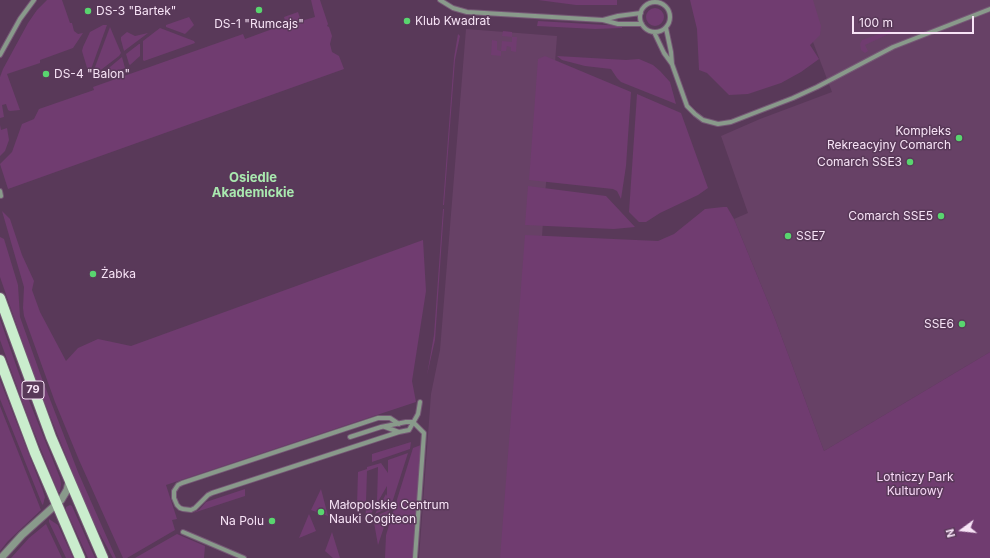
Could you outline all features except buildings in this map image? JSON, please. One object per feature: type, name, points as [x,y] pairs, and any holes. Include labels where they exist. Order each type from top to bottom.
[{"type":"main road","name":"79","points":[[0,298],[33,391],[69,482],[103,558]]},
{"type":"main road","name":"79","points":[[0,360],[22,420],[80,558]]},
{"type":"street","points":[[0,55],[20,19],[34,0]]},
{"type":"street","points":[[440,0],[458,10],[603,20],[618,24],[642,24]]},
{"type":"street","points":[[656,1],[665,6],[670,14],[669,24],[666,28],[654,32],[649,31],[642,24],[641,13],[646,2],[656,1]]},
{"type":"street","points":[[666,28],[672,64],[685,102],[690,111],[708,122],[724,124],[817,88],[893,46],[990,9]]},
{"type":"street","points":[[603,20],[618,16],[641,13]]},
{"type":"street","points":[[654,32],[664,54],[672,64]]},
{"type":"street","points":[[399,424],[390,418],[378,418],[182,483],[178,485],[174,491],[174,498],[180,508],[191,510],[212,493],[409,430],[418,414],[420,402]]},
{"type":"street","points":[[350,437],[381,427],[413,422]]},
{"type":"street","points":[[413,422],[424,433],[416,558]]},
{"type":"street","points":[[381,427],[399,432]]},
{"type":"street","points":[[1,558],[22,535],[57,505],[65,495],[69,482]]},
{"type":"street","points":[[183,532],[244,558]]},
{"type":"shaded area","points":[[813,0],[990,0],[990,352],[824,451],[775,319],[734,219],[748,213],[721,136],[760,119],[832,92],[813,42]]},
{"type":"shaded area","points":[[466,29],[557,36],[516,558],[419,558],[431,394],[440,350]]},
{"type":"green space","points":[[47,0],[62,0],[74,31],[78,34],[83,33],[73,48],[40,60],[40,63],[7,74],[20,110],[10,111],[8,110],[6,104],[2,105],[4,117],[0,118],[0,77],[3,69],[28,23],[37,10]]},
{"type":"green space","points":[[311,0],[320,0],[328,24],[327,26],[329,27],[332,36],[330,44],[332,52],[339,56],[344,69],[8,189],[0,164],[12,152],[22,124],[34,119],[39,109],[94,90],[93,87],[243,34],[245,39],[286,24],[284,17],[298,12],[301,21],[315,17]]},
{"type":"green space","points":[[538,0],[617,0],[617,5],[576,5]]},
{"type":"green space","points":[[690,0],[813,0],[821,26],[820,35],[810,45],[819,59],[801,72],[781,83],[748,94],[729,95],[707,73],[699,70],[697,29]]},
{"type":"green space","points":[[655,8],[661,11],[664,17],[661,23],[655,26],[649,23],[646,17],[649,11]]},
{"type":"green space","points":[[189,17],[194,25],[185,34],[166,27],[166,25]]},
{"type":"green space","points":[[538,21],[622,26],[622,28],[595,29],[537,26]]},
{"type":"green space","points":[[103,25],[107,25],[90,72],[88,71],[82,51],[83,47],[90,32]]},
{"type":"green space","points":[[110,27],[121,53],[93,76],[92,75]]},
{"type":"green space","points":[[160,28],[194,41],[195,43],[144,61],[143,41]]},
{"type":"green space","points":[[890,30],[891,33],[865,45],[868,51],[865,53],[861,50],[860,44],[862,40]]},
{"type":"green space","points":[[503,31],[512,32],[512,37],[502,36]]},
{"type":"green space","points":[[127,32],[135,36],[148,33],[124,51],[121,37]]},
{"type":"green space","points":[[458,34],[460,36],[455,60],[443,205],[454,58]]},
{"type":"green space","points":[[512,37],[517,37],[516,52],[511,51],[511,47],[507,46],[506,51],[501,51],[502,41],[512,42]]},
{"type":"green space","points":[[492,40],[497,41],[497,50],[501,51],[501,56],[491,55]]},
{"type":"green space","points":[[139,44],[140,56],[130,65],[126,54]]},
{"type":"green space","points":[[545,56],[631,92],[626,166],[621,199],[617,191],[613,189],[529,180],[538,59]]},
{"type":"green space","points":[[557,56],[626,60],[639,59],[653,65],[670,82],[676,104],[621,82],[611,69],[585,66],[562,60]]},
{"type":"green space","points":[[122,57],[125,68],[99,78],[98,77]]},
{"type":"green space","points":[[637,94],[681,113],[708,188],[698,195],[660,213],[646,222],[639,222],[629,212]]},
{"type":"green space","points":[[0,125],[1,130],[7,128],[9,140],[5,151],[0,156]]},
{"type":"green space","points":[[528,186],[606,196],[635,227],[614,229],[525,225]]},
{"type":"green space","name":"Lotniczy Park Kulturowy","points":[[727,207],[734,219],[775,319],[824,451],[990,352],[990,558],[500,558],[525,235],[658,241],[674,234],[705,209]]},
{"type":"green space","points":[[443,209],[435,340],[427,375],[434,335]]},
{"type":"green space","points":[[2,211],[10,219],[22,255],[34,281],[32,290],[40,312],[66,361],[78,348],[98,339],[131,346],[423,240],[426,291],[412,381],[416,402],[166,485],[177,519],[172,520],[175,530],[127,558],[123,558],[55,402],[24,316],[24,287]]},
{"type":"green space","points":[[0,237],[4,239],[18,285],[20,317],[41,376],[78,472],[116,558],[113,558],[89,514],[35,378],[0,277]]},
{"type":"green space","points":[[0,319],[24,388],[60,478],[60,492],[58,492],[28,417],[0,340]]},
{"type":"green space","points":[[0,380],[43,491],[45,497],[43,505],[0,399]]},
{"type":"green space","points":[[0,406],[41,510],[8,541],[0,551]]},
{"type":"green space","points":[[411,442],[410,449],[372,462],[372,454]]},
{"type":"green space","points":[[421,445],[413,558],[385,558],[386,535],[413,448]]},
{"type":"green space","points":[[408,453],[378,545],[373,517],[387,511],[386,509],[375,514],[386,494],[387,496],[387,486],[365,524],[366,507],[357,506],[358,472],[367,469],[367,467],[381,463],[388,473],[388,460]],"holes":[[[378,467],[377,502],[366,502],[367,471]]]},
{"type":"green space","points":[[245,489],[245,496],[193,513],[199,510],[206,502]]},
{"type":"green space","points":[[321,489],[328,516],[311,510]]},
{"type":"green space","points":[[70,505],[72,506],[95,558],[88,558],[66,510],[66,507]]},
{"type":"green space","points":[[309,514],[316,531],[299,538]]},
{"type":"green space","points":[[49,519],[58,525],[73,558],[66,558]]},
{"type":"green space","points":[[46,524],[62,558],[11,558],[29,538]]},
{"type":"green space","points":[[332,532],[340,558],[333,558],[325,551]]},
{"type":"green space","points":[[177,534],[205,546],[204,558],[135,558]]},
{"type":"place","name":"DS-1 \"Rumcajs\"","points":[[259,10]]},
{"type":"place","name":"DS-3 \"Bartek\"","points":[[88,11]]},
{"type":"place","name":"Klub Kwadrat","points":[[407,21]]},
{"type":"place","name":"DS-4 \"Balon\"","points":[[46,74]]},
{"type":"place","name":"Kompleks Rekreacyjny Comarch","points":[[959,138]]},
{"type":"place","name":"Comarch SSE3","points":[[910,162]]},
{"type":"place","name":"Comarch SSE5","points":[[941,216]]},
{"type":"place","name":"SSE7","points":[[788,236]]},
{"type":"place","name":"Żabka","points":[[93,274]]},
{"type":"place","name":"SSE6","points":[[962,324]]},
{"type":"place","name":"Małopolskie Centrum Nauki Cogiteon","points":[[321,512]]},
{"type":"place","name":"Na Polu","points":[[272,521]]},
{"type":"district","name":"Osiedle Akademickie","points":[[253,186]]}]
